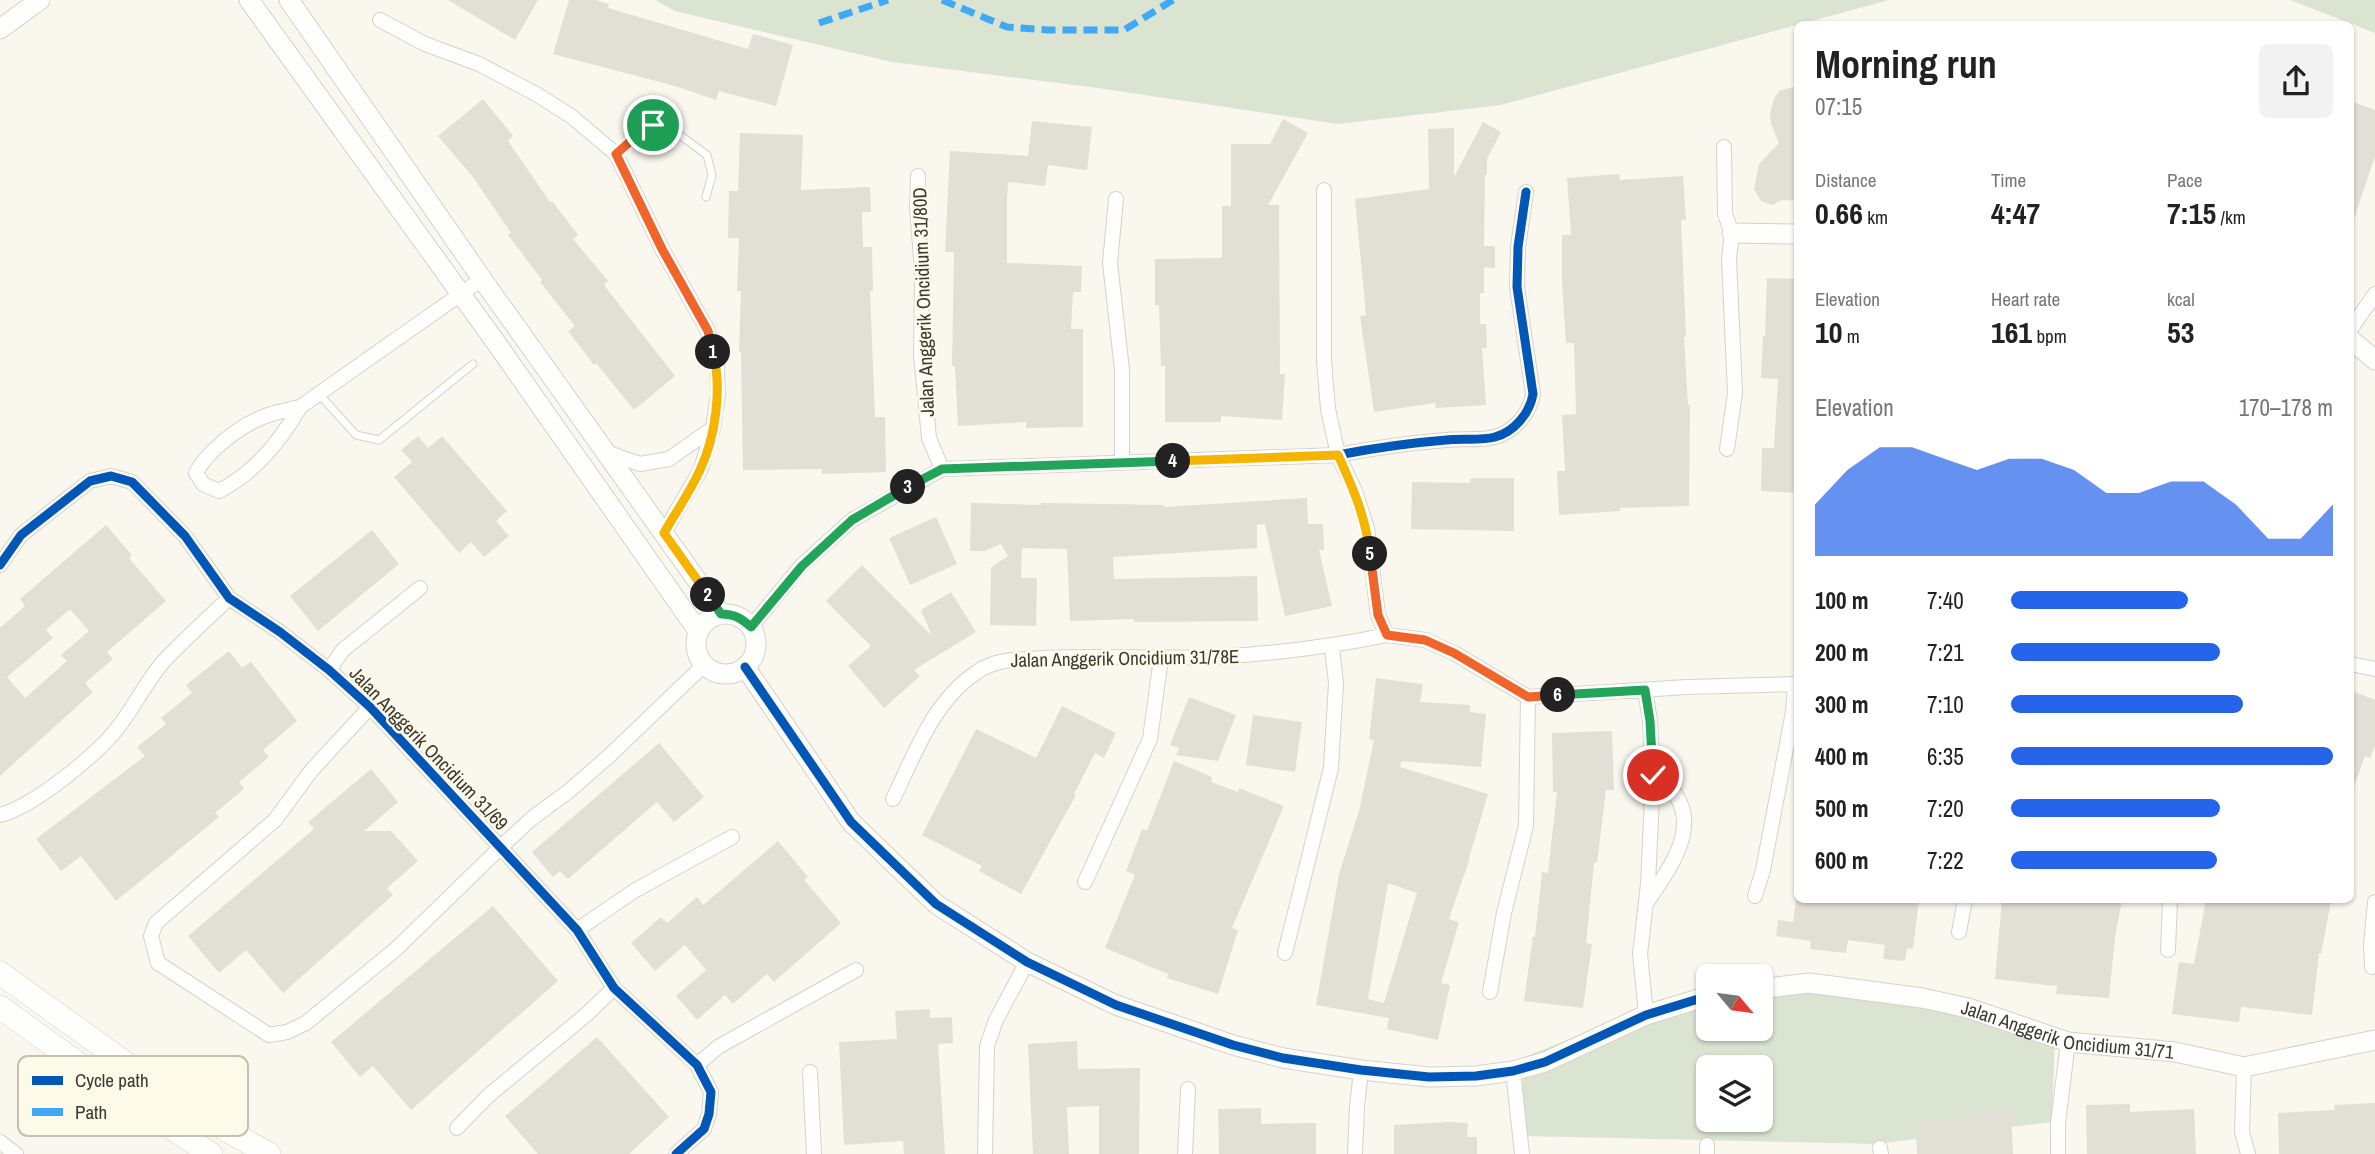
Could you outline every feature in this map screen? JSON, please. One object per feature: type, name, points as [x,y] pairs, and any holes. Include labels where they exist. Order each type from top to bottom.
[{"type":"main road","points":[[0,973],[115,1056]]},
{"type":"main road","points":[[0,1007],[68,1056]]},
{"type":"main road","points":[[184,1136],[211,1154]]},
{"type":"main road","points":[[237,1136],[269,1154]]},
{"type":"street","points":[[0,29],[40,0]]},
{"type":"street","points":[[249,0],[461,294],[698,631]]},
{"type":"street","points":[[289,0],[482,279],[721,614]]},
{"type":"street","points":[[380,20],[425,44],[479,64],[536,94],[571,116],[616,154],[662,249],[708,331],[717,368],[718,394],[713,428],[701,469],[664,533]]},
{"type":"street","points":[[1724,147],[1726,214],[1732,233],[1729,259],[1735,393],[1727,449]]},
{"type":"street","name":"Jalan Anggerik Oncidium 31/80D","points":[[918,176],[917,208],[922,271],[921,355],[929,438],[942,469]]},
{"type":"street","points":[[1324,190],[1324,361],[1328,410],[1338,455],[1355,491],[1367,528],[1378,615],[1387,635]]},
{"type":"street","points":[[751,627],[802,566],[852,520],[942,469],[1338,455],[1395,444],[1495,437],[1510,429],[1523,418],[1531,406],[1532,394],[1517,287],[1518,247],[1526,192]]},
{"type":"street","points":[[1116,200],[1110,263],[1122,370],[1122,463]]},
{"type":"street","points":[[1732,233],[1794,234]]},
{"type":"street","points":[[300,407],[285,433],[238,481],[219,491],[203,484],[196,473],[201,462],[250,422],[266,415],[300,407],[482,279]]},
{"type":"street","points":[[2354,324],[2375,294]]},
{"type":"street","points":[[2354,342],[2375,360]]},
{"type":"street","points":[[606,452],[640,464],[668,459],[713,428]]},
{"type":"street","name":"Jalan Anggerik Oncidium 31/69","points":[[0,565],[21,535],[90,481],[111,476],[132,482],[185,536],[229,598],[329,670],[370,707],[577,930],[614,988],[696,1065],[712,1092],[709,1114],[704,1129],[676,1154]]},
{"type":"street","points":[[329,670],[344,650],[420,588]]},
{"type":"street","points":[[0,815],[41,794],[81,763],[118,727],[162,664],[229,598]]},
{"type":"street","points":[[721,614],[732,614],[751,627],[755,635],[755,653],[745,667],[735,673],[713,672],[704,665],[696,649],[698,631],[708,620],[721,614]]},
{"type":"street","name":"Jalan Anggerik Oncidium 31/78E","points":[[893,799],[932,719],[960,685],[978,670],[999,661],[1079,656],[1213,657],[1332,647],[1387,635],[1425,640],[1454,653],[1528,697]]},
{"type":"street","points":[[1285,953],[1331,768],[1336,683],[1332,647]]},
{"type":"street","points":[[1085,882],[1150,739],[1161,657]]},
{"type":"street","points":[[370,707],[311,771],[275,820],[156,923],[151,936],[158,963],[269,1035],[287,1032],[306,1023],[397,949],[500,847],[610,757],[704,665]]},
{"type":"street","points":[[2354,665],[2375,669]]},
{"type":"street","points":[[745,667],[851,822],[936,904],[1027,962],[1116,1005],[1233,1045],[1283,1058],[1361,1070],[1451,1078],[1513,1071],[1545,1062],[1646,1015],[1696,1000]]},
{"type":"street","points":[[1490,992],[1504,913],[1526,826],[1528,697],[1687,687],[1794,685]]},
{"type":"street","points":[[1645,690],[1653,775],[1653,812],[1640,954],[1646,1015]]},
{"type":"street","points":[[1755,896],[1763,870],[1794,703]]},
{"type":"street","points":[[1646,905],[1674,862],[1684,836],[1680,802],[1670,788],[1653,775]]},
{"type":"street","points":[[577,930],[634,891],[732,837]]},
{"type":"street","points":[[2372,967],[2375,902]]},
{"type":"street","points":[[1959,932],[1964,903]]},
{"type":"street","points":[[2168,950],[2170,903]]},
{"type":"street","points":[[985,1154],[987,1046],[996,1020],[1027,962]]},
{"type":"street","points":[[696,1065],[718,1047],[856,970]]},
{"type":"street","name":"Jalan Anggerik Oncidium 31/71","points":[[1773,987],[1810,983],[1922,998],[1968,1008],[2068,1042],[2175,1052],[2244,1066],[2375,1040]]},
{"type":"street","points":[[457,1128],[488,1096],[587,1014],[614,988]]},
{"type":"street","points":[[2058,1154],[2058,1123],[2068,1042]]},
{"type":"street","points":[[2244,1066],[2242,1132],[2248,1154]]},
{"type":"street","points":[[1355,1154],[1361,1070]]},
{"type":"street","points":[[1513,1071],[1522,1154]]},
{"type":"street","points":[[810,1072],[814,1154]]},
{"type":"street","points":[[1185,1154],[1188,1089]]},
{"type":"street","points":[[0,1142],[16,1154]]},
{"type":"lane","points":[[616,154],[642,131],[653,125],[666,125],[707,155],[712,175],[706,197]]},
{"type":"lane","points":[[318,394],[356,435],[379,440],[473,364]]},
{"type":"green space","points":[[655,0],[1889,0],[1811,21],[1794,21],[1794,26],[1501,105],[1338,124],[1098,88],[892,62],[675,11]]},
{"type":"green space","points":[[2290,0],[2375,0],[2375,33],[2354,25],[2354,21],[2344,21]]},
{"type":"green space","points":[[1810,984],[2055,1033],[2052,1122],[1876,1144],[1524,1136],[1522,1058],[1622,1018],[1696,1005],[1696,1041],[1773,1041],[1773,991]]},
{"type":"building","points":[[448,0],[538,0],[515,40]]},
{"type":"building","points":[[569,0],[596,0],[609,4],[608,8],[748,49],[753,34],[793,45],[776,106],[719,91],[716,100],[675,86],[553,54]]},
{"type":"building","points":[[1794,87],[1794,201],[1782,200],[1772,205],[1761,201],[1754,189],[1759,164],[1779,143],[1771,124],[1770,113],[1779,91]]},
{"type":"building","points":[[483,99],[513,136],[508,141],[550,202],[552,201],[578,235],[573,239],[608,281],[604,285],[675,376],[634,410],[568,331],[575,326],[540,282],[542,280],[508,235],[511,233],[473,177],[438,136]]},
{"type":"building","points":[[2354,102],[2375,110],[2375,156],[2354,219]]},
{"type":"building","points":[[1283,119],[1308,133],[1268,205],[1279,205],[1280,374],[1285,374],[1282,420],[1221,416],[1221,422],[1165,422],[1165,366],[1161,366],[1159,305],[1155,305],[1155,259],[1222,258],[1222,206],[1231,206],[1231,144],[1270,144]]},
{"type":"building","points":[[1032,121],[1092,127],[1087,170],[1048,165],[1045,186],[1008,182],[1007,201],[1007,263],[1082,266],[1081,292],[1073,292],[1071,329],[1083,329],[1083,427],[1026,428],[1026,422],[958,426],[955,366],[952,366],[954,252],[945,252],[950,151],[1028,156]]},
{"type":"building","points":[[1483,122],[1501,132],[1487,159],[1485,175],[1484,246],[1495,246],[1495,268],[1484,267],[1484,293],[1480,293],[1480,324],[1486,324],[1487,348],[1482,348],[1486,405],[1436,408],[1435,403],[1374,412],[1360,316],[1366,315],[1355,199],[1429,189],[1428,129],[1454,128],[1454,177]]},
{"type":"building","points":[[740,133],[803,135],[801,190],[870,187],[871,212],[862,212],[863,247],[872,247],[873,291],[870,291],[875,417],[885,417],[886,472],[822,474],[822,469],[743,470],[739,352],[741,291],[737,291],[739,238],[728,238],[729,191],[738,191]]},
{"type":"building","points":[[1619,174],[1620,180],[1683,176],[1686,220],[1681,220],[1684,337],[1690,405],[1689,506],[1620,508],[1620,511],[1559,515],[1557,471],[1565,471],[1562,415],[1576,414],[1574,343],[1566,343],[1562,284],[1562,235],[1571,235],[1567,178]]},
{"type":"building","points":[[1767,278],[1794,279],[1794,493],[1761,491],[1762,448],[1774,448],[1778,379],[1761,378]]},
{"type":"building","points":[[418,436],[428,448],[442,436],[507,511],[496,521],[509,536],[484,557],[471,542],[459,553],[394,477],[412,462],[401,450]]},
{"type":"building","points":[[1471,478],[1514,478],[1514,531],[1411,529],[1412,482],[1470,483]]},
{"type":"building","points":[[1307,498],[1308,524],[1323,524],[1324,550],[1319,550],[1332,606],[1285,616],[1265,524],[1257,525],[1257,548],[1113,557],[1114,579],[1257,576],[1258,621],[1070,621],[1067,549],[1022,548],[1021,578],[1037,578],[1036,626],[990,625],[991,567],[1008,556],[1001,544],[985,551],[970,551],[971,503],[1164,507]]},
{"type":"building","points":[[936,517],[957,564],[910,585],[889,538]]},
{"type":"building","points":[[106,525],[132,555],[129,558],[166,601],[107,652],[113,659],[85,683],[93,692],[0,776],[0,628],[25,606],[20,599]],"holes":[[[70,609],[89,631],[61,655],[67,661],[25,698],[7,677],[53,638],[46,630]]]},
{"type":"building","points":[[372,530],[399,564],[318,631],[290,596]]},
{"type":"building","points":[[862,565],[932,636],[921,610],[951,592],[976,632],[914,670],[920,676],[884,708],[848,666],[871,646],[826,601]]},
{"type":"building","points":[[229,651],[242,668],[251,662],[297,721],[263,750],[269,757],[239,782],[244,789],[215,813],[219,817],[116,901],[81,856],[61,871],[36,839],[145,756],[137,747],[166,724],[161,718],[192,693],[186,685]]},
{"type":"building","points":[[1376,678],[1423,684],[1420,702],[1470,705],[1470,712],[1486,714],[1481,767],[1401,761],[1400,767],[1488,794],[1449,919],[1459,922],[1441,983],[1450,985],[1438,1040],[1387,1029],[1389,1018],[1316,1005],[1339,874],[1359,811],[1374,740],[1369,739]],"holes":[[[1388,883],[1417,893],[1384,1003],[1368,999]]]},
{"type":"building","points":[[2354,692],[2375,700],[2375,746],[2370,758],[2365,756],[2354,786]]},
{"type":"building","points":[[1189,697],[1236,715],[1218,761],[1176,755],[1179,748],[1170,745]]},
{"type":"building","points":[[1062,706],[1116,733],[1104,758],[1095,753],[1074,794],[1076,795],[1021,894],[979,871],[982,866],[922,835],[976,729],[1036,758]]},
{"type":"building","points":[[1253,715],[1302,722],[1295,772],[1246,765]]},
{"type":"building","points":[[1612,731],[1614,790],[1606,790],[1597,863],[1594,863],[1586,943],[1592,944],[1583,1008],[1524,1001],[1542,872],[1548,873],[1557,792],[1553,792],[1552,733]]},
{"type":"building","points":[[659,743],[704,797],[674,822],[657,802],[568,879],[560,871],[553,877],[532,852]]},
{"type":"building","points":[[1174,761],[1212,777],[1211,782],[1238,792],[1239,788],[1284,806],[1232,928],[1238,930],[1218,994],[1167,978],[1168,974],[1105,948],[1135,875],[1126,871],[1142,829],[1147,831]]},
{"type":"building","points":[[371,769],[398,802],[364,831],[391,831],[418,861],[387,888],[393,895],[283,993],[246,950],[219,973],[188,936],[314,829],[308,822]]},
{"type":"building","points":[[778,841],[808,877],[804,880],[841,923],[774,982],[767,974],[733,1004],[725,995],[697,1020],[676,996],[706,970],[685,945],[655,971],[631,943],[661,917],[667,923],[697,897],[703,905]]},
{"type":"building","points":[[1796,903],[1919,903],[1913,949],[1907,948],[1905,961],[1883,959],[1885,945],[1848,940],[1846,953],[1810,949],[1811,941],[1776,936],[1778,920],[1793,922]]},
{"type":"building","points":[[2002,903],[2121,903],[2109,998],[2056,994],[2057,986],[1995,979]]},
{"type":"building","points":[[2205,903],[2331,903],[2321,954],[2319,953],[2312,1015],[2241,1007],[2239,1022],[2172,1014],[2179,962],[2194,964]]},
{"type":"building","points":[[493,906],[558,981],[411,1110],[373,1066],[360,1077],[331,1042]]},
{"type":"building","points":[[930,1009],[930,1018],[952,1017],[953,1043],[938,1044],[945,1154],[904,1154],[903,1141],[844,1145],[839,1042],[897,1039],[895,1011]]},
{"type":"building","points":[[597,1037],[669,1117],[629,1154],[538,1154],[505,1116]]},
{"type":"building","points":[[1077,1041],[1078,1069],[1140,1068],[1139,1154],[1099,1154],[1099,1106],[1067,1107],[1069,1154],[1033,1154],[1028,1044]]},
{"type":"building","points":[[2375,1103],[2375,1154],[2279,1154],[2278,1113],[2335,1110],[2334,1105]]},
{"type":"building","points":[[2130,1104],[2130,1112],[2194,1109],[2196,1154],[2087,1154],[2086,1105]]},
{"type":"building","points":[[1261,1108],[1261,1124],[1316,1123],[1316,1154],[1219,1154],[1218,1109]]},
{"type":"building","points":[[2011,1111],[2013,1154],[1917,1154],[1916,1121],[1971,1120],[1971,1113]]},
{"type":"building","points":[[1468,1123],[1467,1137],[1477,1137],[1477,1154],[1394,1154],[1394,1125]]},
{"type":"marked path","points":[[819,23],[888,0]]},
{"type":"marked path","points":[[942,0],[1007,27],[1048,30],[1124,30],[1173,0]]},
{"type":"cycle path","points":[[751,627],[801,566],[852,520],[942,469],[1338,455],[1452,439],[1489,438],[1509,431],[1525,415],[1533,394],[1517,287],[1518,247],[1526,192]]},
{"type":"cycle path","points":[[0,565],[21,535],[90,481],[111,476],[132,482],[185,536],[229,598],[280,632],[329,670],[370,707],[577,930],[614,988],[697,1065],[711,1092],[709,1114],[704,1129],[676,1154]]},
{"type":"cycle path","points":[[745,667],[851,822],[936,904],[1027,962],[1116,1005],[1233,1045],[1283,1058],[1429,1077],[1476,1076],[1513,1071],[1545,1062],[1646,1015],[1696,1000]]},
{"type":"route","points":[[653,125],[616,154],[662,249],[708,331],[717,368],[718,394],[713,428],[701,469],[664,533],[721,614],[732,614],[751,627],[802,566],[852,520],[942,469],[1338,455],[1355,491],[1367,528],[1378,615],[1387,635],[1425,640],[1454,653],[1528,697],[1645,690],[1653,775]]}]
